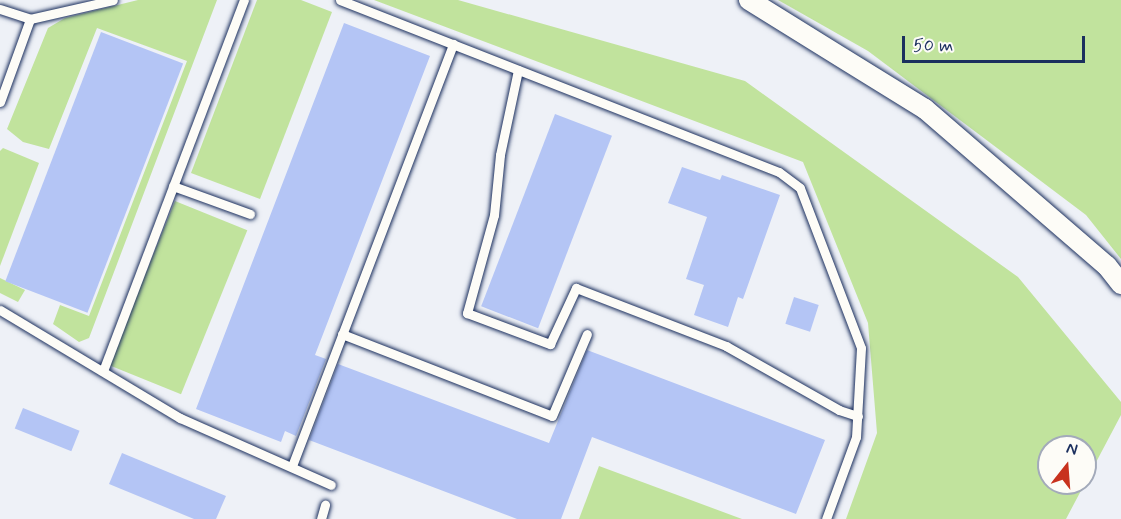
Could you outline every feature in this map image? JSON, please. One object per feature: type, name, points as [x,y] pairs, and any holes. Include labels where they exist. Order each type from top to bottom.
[{"type":"street","points":[[749,0],[925,109],[1107,266],[1121,284]]},
{"type":"lane","points":[[0,9],[30,19],[112,0]]},
{"type":"lane","points":[[104,371],[243,0]]},
{"type":"lane","points":[[340,0],[779,172],[800,188],[861,348],[856,437],[826,519]]},
{"type":"lane","points":[[0,102],[30,19]]},
{"type":"lane","points":[[292,466],[453,44]]},
{"type":"lane","points":[[518,69],[500,155],[494,215],[467,313],[550,344],[576,288],[726,346],[839,410],[858,416]]},
{"type":"lane","points":[[174,186],[250,214]]},
{"type":"lane","points":[[0,310],[180,418],[331,485]]},
{"type":"lane","points":[[342,334],[552,416],[587,334]]},
{"type":"lane","points":[[321,519],[325,505]]},
{"type":"green space","points":[[138,0],[217,0],[89,338],[79,342],[53,324],[60,305],[89,316],[187,61],[97,28],[49,149],[23,142],[7,129],[48,28],[65,18]]},
{"type":"green space","points":[[257,0],[301,0],[332,12],[260,199],[191,173]]},
{"type":"green space","points":[[374,0],[458,0],[745,81],[1018,277],[1121,402],[1121,415],[1097,460],[1097,435],[1037,435],[1037,495],[1079,495],[1066,519],[846,519],[877,433],[868,323],[803,162]]},
{"type":"green space","points":[[778,0],[1121,0],[1121,259],[1086,215],[868,51]]},
{"type":"green space","points":[[3,148],[39,163],[0,266],[0,151]]},
{"type":"green space","points":[[175,201],[247,230],[181,394],[109,365]]},
{"type":"green space","points":[[0,278],[25,290],[18,302],[0,293]]},
{"type":"green space","points":[[599,466],[742,519],[579,519]]},
{"type":"building","points":[[344,23],[430,56],[315,355],[326,359],[296,436],[285,431],[281,442],[196,409]]},
{"type":"building","points":[[101,32],[183,64],[87,313],[5,281]]},
{"type":"building","points":[[555,114],[612,136],[538,328],[481,306]]},
{"type":"building","points":[[682,167],[720,180],[722,175],[780,195],[743,299],[738,297],[728,327],[694,315],[704,285],[686,279],[707,217],[668,203]]},
{"type":"building","points":[[794,297],[819,305],[810,332],[785,324]]},
{"type":"building","points":[[587,350],[825,440],[796,514],[592,437],[561,519],[517,519],[309,440],[338,364],[549,443]]},
{"type":"building","points":[[23,408],[80,431],[71,451],[15,428]]},
{"type":"building","points":[[122,453],[226,496],[216,519],[194,519],[109,484]]}]
